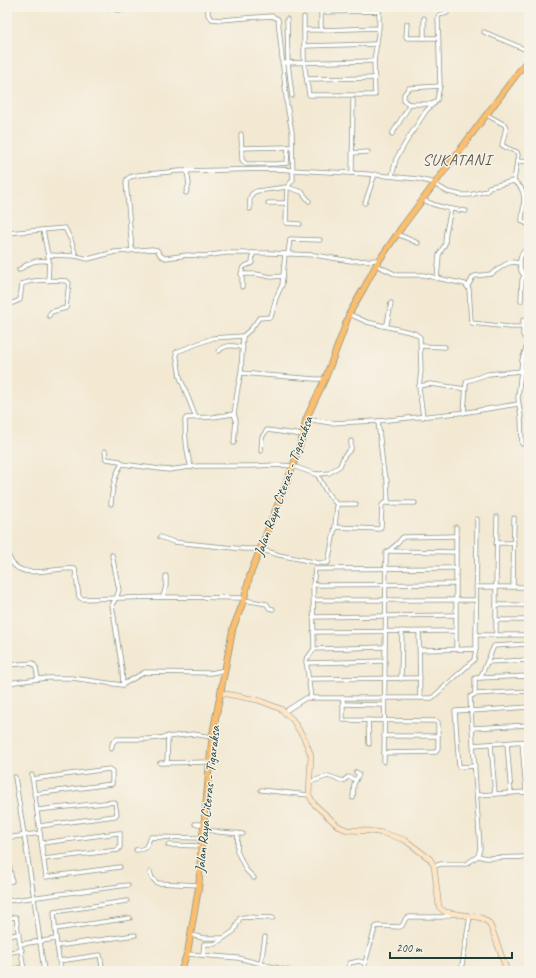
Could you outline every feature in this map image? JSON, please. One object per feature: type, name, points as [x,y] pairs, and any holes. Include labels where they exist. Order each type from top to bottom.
[{"type":"main road","name":"Jalan Raya Citeras - Tigaraksa","points":[[181,971],[187,954],[199,886],[201,846],[212,737],[233,628],[244,599],[250,575],[293,466],[303,435],[306,419],[325,379],[344,329],[348,314],[377,263],[397,234],[529,58]]},
{"type":"street","points":[[90,7],[119,10],[167,7]]},
{"type":"street","points":[[208,7],[208,16],[212,19],[221,20],[272,16],[276,18],[292,132],[287,162],[275,164],[244,164],[242,160],[241,134]]},
{"type":"street","points":[[392,176],[396,160],[426,111],[437,100],[440,86],[438,38],[439,16],[447,12],[449,7]]},
{"type":"street","points":[[304,17],[304,62],[309,95],[375,95],[374,61],[379,28],[379,11],[320,12],[321,30]]},
{"type":"street","points":[[424,18],[424,38]]},
{"type":"street","points":[[287,19],[288,62],[292,96]]},
{"type":"street","points":[[407,24],[407,38],[438,38]]},
{"type":"street","points":[[304,30],[379,28]]},
{"type":"street","points":[[484,32],[529,51]]},
{"type":"street","points":[[304,46],[377,44]]},
{"type":"street","points":[[282,63],[374,61]]},
{"type":"street","points":[[307,79],[375,78]]},
{"type":"street","points":[[434,104],[409,104],[406,103],[404,98],[407,90],[440,86]]},
{"type":"street","points":[[352,173],[353,100]]},
{"type":"street","points":[[392,134],[409,104]]},
{"type":"street","points":[[487,115],[504,125],[506,128],[502,145],[517,152],[518,155],[514,181]]},
{"type":"street","points":[[241,148],[290,147]]},
{"type":"street","points":[[290,147],[293,180],[288,187],[286,223],[300,224]]},
{"type":"street","points":[[352,153],[368,152]]},
{"type":"street","points":[[517,161],[529,162]]},
{"type":"street","points":[[132,250],[127,197],[127,179],[138,175],[187,171],[273,169],[375,174],[435,183],[451,193],[469,195],[487,191],[489,187],[514,181]]},
{"type":"street","points":[[186,193],[189,184],[187,171]]},
{"type":"street","points":[[364,203],[375,174]]},
{"type":"street","points":[[514,181],[521,188],[523,194],[524,205],[522,221],[529,225]]},
{"type":"street","points":[[250,209],[250,197],[254,192],[288,187],[302,192],[309,201]]},
{"type":"street","points":[[423,200],[436,206],[466,211]]},
{"type":"street","points":[[268,203],[286,203]]},
{"type":"street","points":[[437,279],[439,255],[445,244],[451,209]]},
{"type":"street","points":[[7,233],[64,228],[66,229],[74,245],[76,256]]},
{"type":"street","points":[[43,230],[49,261],[48,281]]},
{"type":"street","points":[[397,234],[418,243]]},
{"type":"street","points":[[196,418],[180,377],[176,352],[213,338],[243,336],[251,329],[259,318],[271,317],[276,298],[282,285],[290,239],[320,240]]},
{"type":"street","points":[[521,301],[522,280],[527,273],[522,273],[520,270],[520,263],[523,252],[529,249]]},
{"type":"street","points":[[48,255],[76,256],[88,259],[109,253],[132,250],[156,250],[161,256],[166,258],[187,255],[204,256],[226,253],[314,255],[351,261],[377,263],[397,274],[423,275],[458,282],[468,286]]},
{"type":"street","points":[[242,287],[242,275],[240,274],[242,267],[252,263],[252,253]]},
{"type":"street","points":[[24,259],[29,263]]},
{"type":"street","points":[[19,270],[35,260],[49,261]]},
{"type":"street","points":[[520,263],[512,262],[506,264],[491,274],[473,277],[468,286],[472,323],[523,327]]},
{"type":"street","points":[[242,275],[256,274],[283,276]]},
{"type":"street","points":[[7,302],[13,303],[20,300],[22,284],[24,282],[65,281],[69,284],[66,308],[51,312],[49,316]]},
{"type":"street","points":[[383,326],[387,324],[391,303]]},
{"type":"street","points":[[348,314],[367,322],[420,336],[421,370],[419,386],[423,416]]},
{"type":"street","points":[[522,444],[518,404],[523,358],[529,341],[523,335],[523,320]]},
{"type":"street","points":[[234,443],[236,420],[234,414],[241,373],[243,336]]},
{"type":"street","points":[[219,352],[222,348],[234,345],[243,348]]},
{"type":"street","points":[[421,346],[445,347]]},
{"type":"street","points":[[523,358],[529,358]]},
{"type":"street","points":[[464,413],[466,382],[470,379],[488,374],[522,371]]},
{"type":"street","points":[[241,373],[325,379]]},
{"type":"street","points":[[419,386],[431,384],[465,389]]},
{"type":"street","points":[[306,419],[331,423],[378,421],[464,413],[518,404]]},
{"type":"street","points":[[191,467],[188,456],[186,418],[213,417],[234,414]]},
{"type":"street","points":[[378,421],[384,473],[387,480],[388,503]]},
{"type":"street","points":[[261,451],[262,439],[267,430],[303,435]]},
{"type":"street","points":[[105,451],[106,459],[120,461],[122,464],[168,470],[220,465],[293,466],[317,474],[329,472],[340,466],[344,456],[351,449],[351,441]]},
{"type":"street","points":[[111,504],[112,489],[122,464]]},
{"type":"street","points":[[160,537],[174,542],[244,549],[260,549],[279,555],[328,564],[335,527],[337,504],[326,491],[317,474]]},
{"type":"street","points":[[335,527],[379,529],[381,527],[382,505],[384,503],[415,503]]},
{"type":"street","points":[[337,504],[356,504]]},
{"type":"street","points":[[496,517],[496,635]]},
{"type":"street","points":[[513,587],[514,518]]},
{"type":"street","points":[[284,712],[306,698],[432,698],[474,660],[476,649],[477,519]]},
{"type":"street","points":[[456,527],[456,649]]},
{"type":"street","points":[[384,762],[385,557],[387,551],[397,544],[403,536],[456,536]]},
{"type":"street","points":[[496,543],[514,543]]},
{"type":"street","points":[[387,551],[456,552]]},
{"type":"street","points":[[7,552],[13,564],[28,572],[75,569],[79,597],[82,599],[163,597],[244,599],[267,604],[269,608],[273,609]]},
{"type":"street","points":[[112,555],[119,590],[112,605],[123,685]]},
{"type":"street","points":[[311,698],[306,660],[314,648],[313,585],[315,569],[456,568]]},
{"type":"street","points":[[163,597],[166,586],[166,576]]},
{"type":"street","points":[[313,585],[455,584]]},
{"type":"street","points":[[476,587],[529,587]]},
{"type":"street","points":[[314,600],[476,600]]},
{"type":"street","points":[[496,605],[529,605]]},
{"type":"street","points":[[313,617],[455,615]]},
{"type":"street","points":[[496,620],[529,620]]},
{"type":"street","points":[[401,679],[402,631]]},
{"type":"street","points":[[313,632],[455,631]]},
{"type":"street","points":[[419,632],[420,698]]},
{"type":"street","points":[[476,635],[529,635]]},
{"type":"street","points":[[480,678],[494,646],[529,644]]},
{"type":"street","points":[[314,648],[384,647]]},
{"type":"street","points":[[420,650],[476,649]]},
{"type":"street","points":[[487,662],[529,660]]},
{"type":"street","points":[[306,664],[384,661]]},
{"type":"street","points":[[7,665],[34,663],[38,679]]},
{"type":"street","points":[[7,682],[72,678],[123,685],[146,672],[211,674],[226,670]]},
{"type":"street","points":[[475,694],[475,678],[529,676]]},
{"type":"street","points":[[309,679],[420,678]]},
{"type":"street","points":[[434,866],[441,864],[466,864],[478,856],[480,848],[478,795],[470,697],[475,694],[529,691]]},
{"type":"street","points":[[221,693],[258,700],[281,709],[292,719],[304,738],[311,755],[309,795],[314,804],[338,826],[346,830],[383,833],[405,840],[430,859],[434,866],[439,907],[445,912],[482,918],[489,923],[507,971]]},
{"type":"street","points":[[343,698],[343,720],[435,721],[438,724],[438,748],[436,752],[384,753]]},
{"type":"street","points":[[343,704],[384,705]]},
{"type":"street","points":[[475,766],[459,767],[455,711],[529,707]]},
{"type":"street","points":[[368,720],[368,744]]},
{"type":"street","points":[[473,728],[529,725]]},
{"type":"street","points":[[111,749],[113,742],[117,739],[149,739],[193,734],[212,737]]},
{"type":"street","points":[[167,762],[168,736]]},
{"type":"street","points":[[384,736],[438,736]]},
{"type":"street","points":[[473,745],[529,741]]},
{"type":"street","points":[[478,795],[526,792],[528,789],[527,773],[522,742]]},
{"type":"street","points":[[507,743],[511,793]]},
{"type":"street","points":[[491,744],[495,794]]},
{"type":"street","points":[[524,758],[529,758]]},
{"type":"street","points":[[160,763],[210,762]]},
{"type":"street","points":[[34,794],[112,784],[112,771],[109,769],[32,777],[34,794],[42,843],[46,877],[120,867]]},
{"type":"street","points":[[353,798],[354,784],[359,775],[356,772]]},
{"type":"street","points":[[310,782],[328,776],[343,781],[348,777],[356,780]]},
{"type":"street","points":[[15,777],[44,971]]},
{"type":"street","points":[[261,790],[309,795]]},
{"type":"street","points":[[37,810],[114,802],[117,814],[116,816],[39,826]]},
{"type":"street","points":[[195,824],[219,832],[243,834]]},
{"type":"street","points":[[7,838],[40,833]]},
{"type":"street","points":[[42,843],[118,833],[120,834],[120,847],[118,850],[44,859]]},
{"type":"street","points":[[238,833],[237,851],[246,870],[254,878]]},
{"type":"street","points":[[136,850],[145,849],[151,837],[202,838]]},
{"type":"street","points":[[168,845],[201,846]]},
{"type":"street","points":[[7,852],[12,881],[7,882]]},
{"type":"street","points":[[478,856],[486,858],[529,857]]},
{"type":"street","points":[[150,872],[152,878],[157,883],[199,886]]},
{"type":"street","points":[[7,901],[128,885]]},
{"type":"street","points":[[60,971],[54,912],[127,901]]},
{"type":"street","points":[[364,971],[375,928],[377,926],[399,927],[402,926],[406,918],[409,917],[443,917],[454,913]]},
{"type":"street","points":[[460,971],[470,916]]},
{"type":"street","points":[[7,918],[16,917],[24,969],[7,970]]},
{"type":"street","points":[[203,955],[204,944],[215,944],[235,930],[238,921],[242,917],[273,918]]},
{"type":"street","points":[[55,929],[130,918]]},
{"type":"street","points":[[7,936],[19,934]]},
{"type":"street","points":[[57,946],[135,935]]},
{"type":"street","points":[[191,935],[204,938],[223,938]]},
{"type":"street","points":[[261,964],[265,937]]},
{"type":"street","points":[[21,944],[56,939]]},
{"type":"street","points":[[7,953],[22,950]]},
{"type":"street","points":[[187,954],[238,958],[290,971]]},
{"type":"street","points":[[59,961],[100,955],[103,971]]},
{"type":"street","points":[[346,971],[347,966],[353,962],[359,961],[365,963]]},
{"type":"district","name":"SUKATANI","points":[[457,159]]}]
